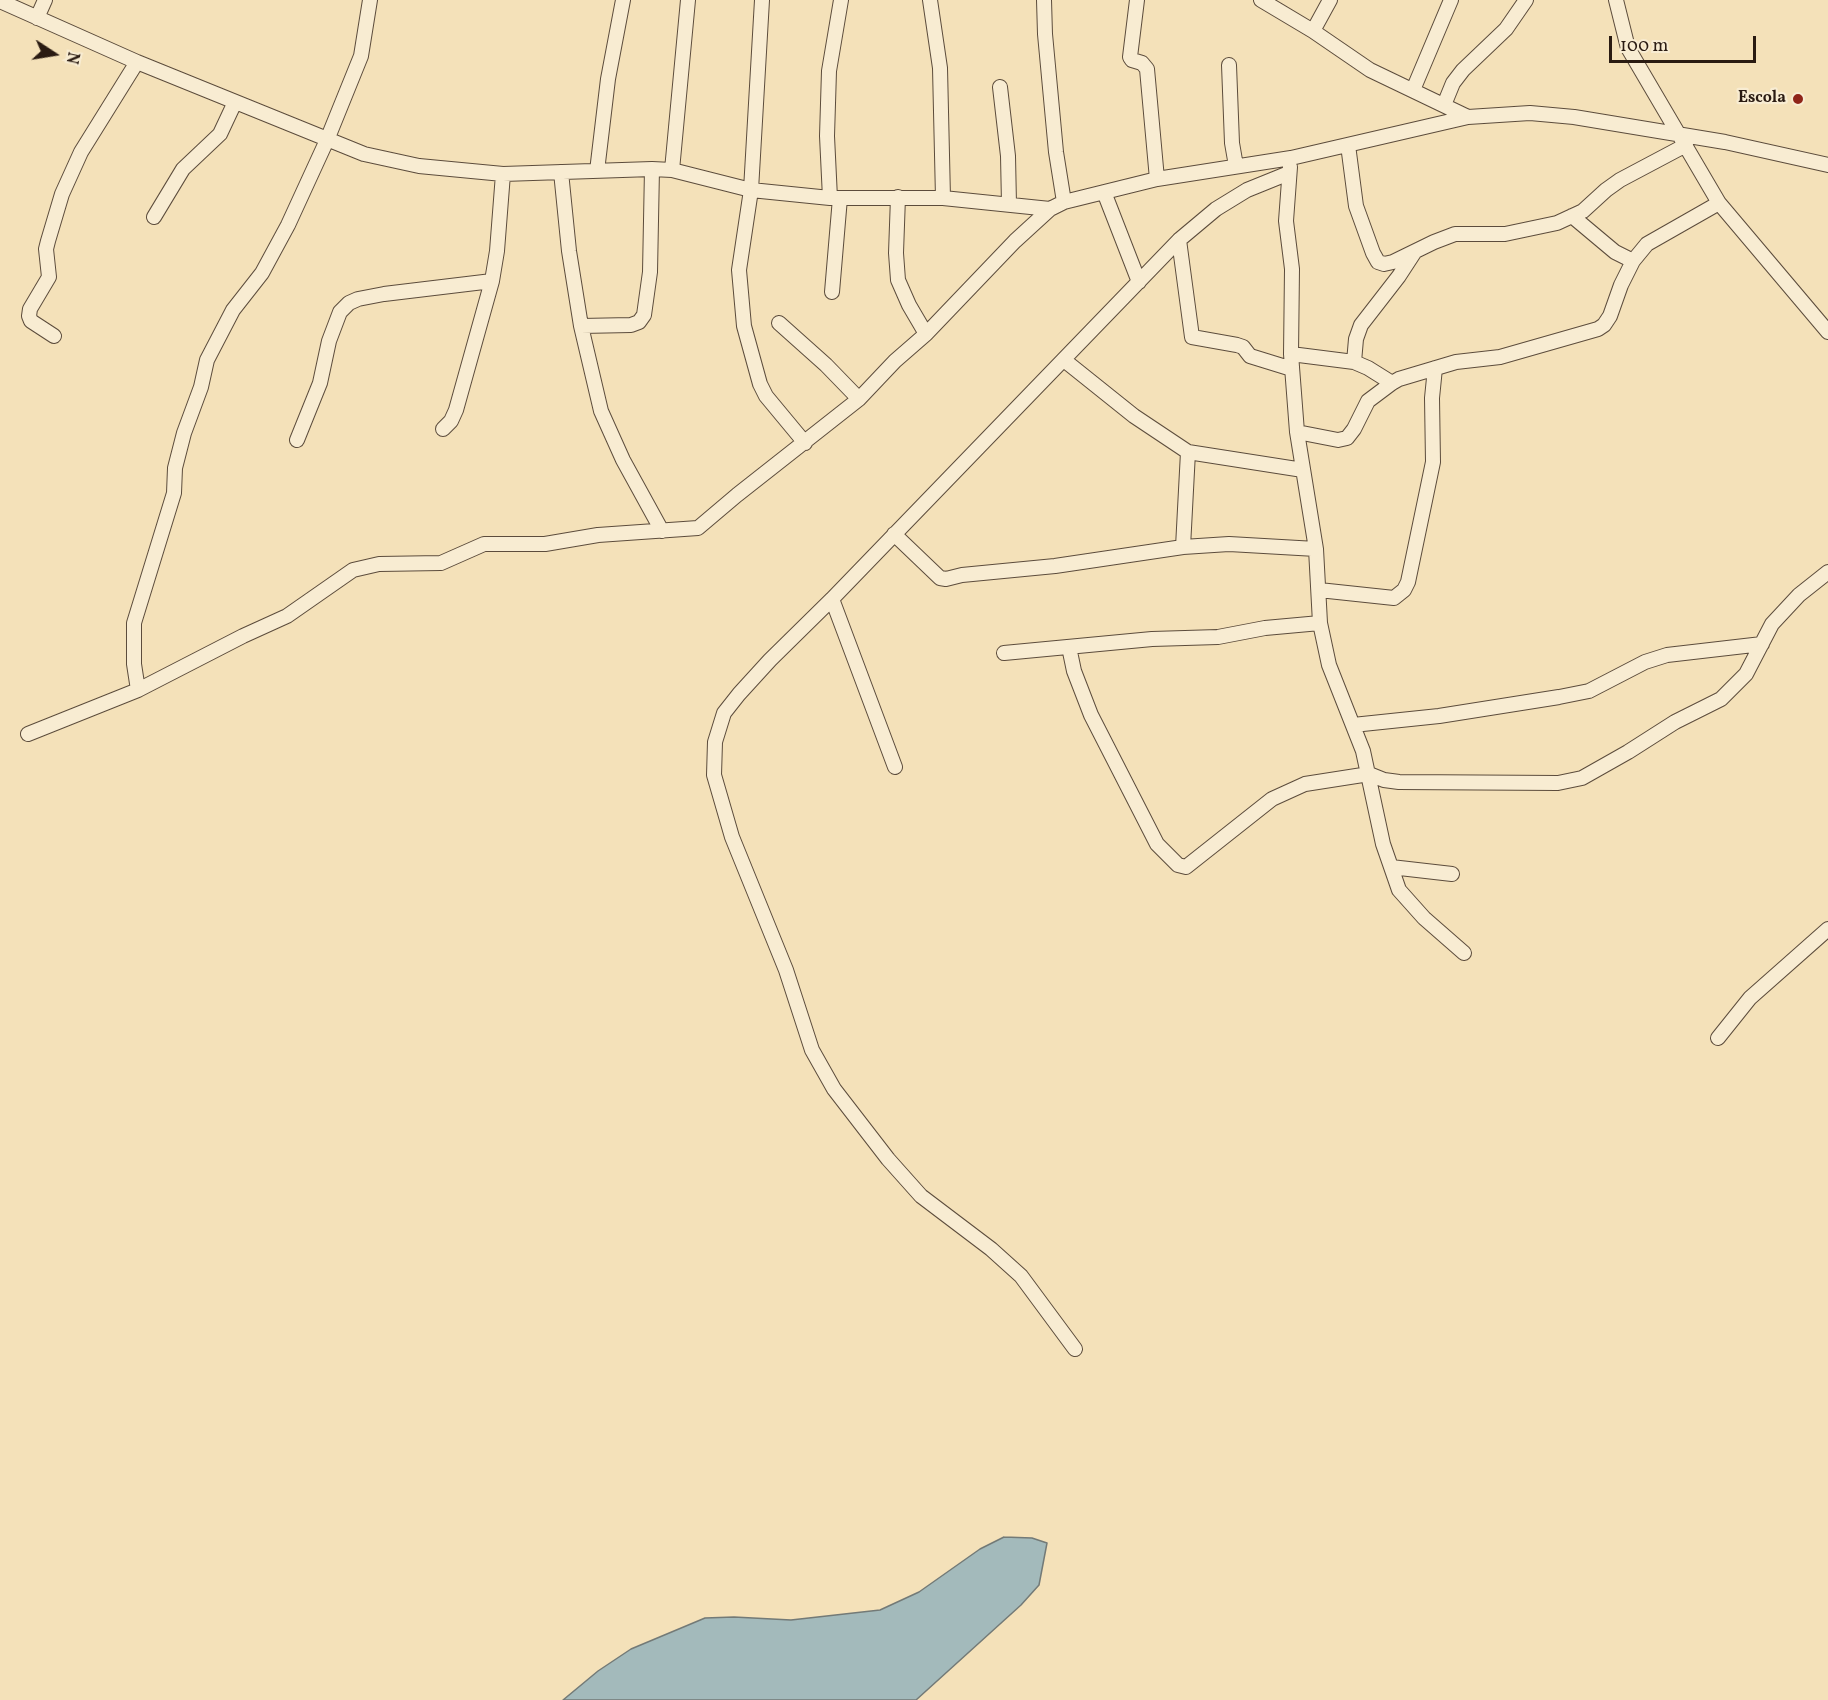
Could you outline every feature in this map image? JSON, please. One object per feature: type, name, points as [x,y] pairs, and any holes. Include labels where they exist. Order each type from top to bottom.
[{"type":"street","points":[[37,18],[45,0]]},
{"type":"street","points":[[138,690],[134,664],[134,623],[174,493],[175,468],[184,433],[201,387],[207,360],[233,310],[262,273],[288,225],[327,140],[361,56],[370,0]]},
{"type":"street","points":[[597,171],[608,79],[623,0]]},
{"type":"street","points":[[672,170],[688,0]]},
{"type":"street","points":[[762,0],[751,190],[739,270],[744,326],[763,390],[781,416],[805,443]]},
{"type":"street","points":[[832,292],[835,198],[827,136],[829,71],[841,0]]},
{"type":"street","points":[[930,0],[940,68],[943,198]]},
{"type":"street","points":[[1044,0],[1056,152],[1064,202]]},
{"type":"street","points":[[1137,0],[1130,57],[1142,63],[1147,69],[1157,179]]},
{"type":"street","points":[[1261,0],[1313,31],[1370,70],[1468,117]]},
{"type":"street","points":[[1313,31],[1330,0]]},
{"type":"street","points":[[1413,90],[1451,0]]},
{"type":"street","points":[[1444,105],[1453,83],[1463,70],[1506,29],[1526,0]]},
{"type":"street","points":[[1616,0],[1628,48],[1719,203],[1828,332]]},
{"type":"street","points":[[0,1],[137,62],[327,140],[364,154],[419,166],[503,174],[672,170],[751,190],[835,198],[943,198],[1050,209]]},
{"type":"street","points":[[54,336],[31,321],[29,316],[30,309],[49,277],[46,249],[62,194],[81,152],[137,62]]},
{"type":"street","points":[[1229,65],[1232,142],[1236,166]]},
{"type":"street","points":[[1000,87],[1008,156],[1009,204]]},
{"type":"street","points":[[154,217],[183,169],[220,134],[235,102]]},
{"type":"street","points":[[28,734],[138,690],[287,616],[353,570],[379,564],[441,563],[484,544],[545,544],[598,535],[692,530],[703,525],[737,495],[859,399],[1050,209],[1064,202],[1157,179],[1291,158],[1468,117],[1530,113],[1574,117],[1682,139],[1725,142],[1828,165]]},
{"type":"street","points":[[1348,144],[1356,206],[1378,262],[1384,264],[1455,234],[1505,234],[1557,223],[1583,211],[1606,189],[1682,139]]},
{"type":"street","points":[[1291,158],[1286,221],[1292,269],[1292,369],[1297,432],[1316,549],[1320,623],[1329,665],[1363,751],[1383,844],[1399,890],[1424,918],[1464,954]]},
{"type":"street","points":[[581,326],[631,325],[639,322],[644,315],[650,272],[652,169]]},
{"type":"street","points":[[561,172],[569,251],[581,326],[601,411],[623,460],[662,531]]},
{"type":"street","points":[[1076,1350],[1021,1275],[992,1249],[921,1196],[888,1159],[834,1089],[812,1050],[786,970],[732,837],[714,775],[714,742],[724,713],[770,660],[832,599],[1179,240],[1216,208],[1247,190],[1289,173]]},
{"type":"street","points":[[442,429],[451,420],[456,410],[492,281],[497,251],[503,174]]},
{"type":"street","points":[[1104,192],[1139,282]]},
{"type":"street","points":[[898,197],[896,253],[898,280],[926,334]]},
{"type":"street","points":[[1297,432],[1338,440],[1347,438],[1368,401],[1392,383],[1456,362],[1500,357],[1598,329],[1610,316],[1621,285],[1633,261],[1647,244],[1719,203]]},
{"type":"street","points":[[1572,216],[1615,252],[1633,261]]},
{"type":"street","points":[[1179,240],[1192,337],[1237,345],[1243,347],[1250,356],[1292,369]]},
{"type":"street","points":[[1354,362],[1356,339],[1361,325],[1399,276],[1415,251]]},
{"type":"street","points":[[297,440],[320,383],[329,341],[340,312],[349,303],[384,294],[492,281]]},
{"type":"street","points":[[779,323],[826,365],[859,399]]},
{"type":"street","points":[[1291,354],[1354,362],[1392,383]]},
{"type":"street","points":[[1064,360],[1134,416],[1188,452],[1303,470]]},
{"type":"street","points":[[1318,590],[1394,598],[1404,590],[1408,582],[1433,462],[1432,398],[1435,368]]},
{"type":"street","points":[[1184,547],[1188,452]]},
{"type":"street","points":[[894,534],[940,578],[946,579],[962,575],[1055,566],[1184,547],[1229,544],[1316,549]]},
{"type":"street","points":[[1069,647],[1074,671],[1091,715],[1157,843],[1178,865],[1186,867],[1272,799],[1305,784],[1369,774],[1384,780],[1399,782],[1558,783],[1582,778],[1674,722],[1721,699],[1746,674],[1772,624],[1799,595],[1828,572]]},
{"type":"street","points":[[832,599],[895,767]]},
{"type":"street","points":[[1004,652],[1152,639],[1218,637],[1265,628],[1320,623]]},
{"type":"street","points":[[1353,725],[1439,716],[1559,698],[1589,691],[1646,663],[1667,656],[1762,644]]},
{"type":"street","points":[[1391,867],[1452,874]]},
{"type":"street","points":[[1718,1038],[1750,998],[1828,929]]},
{"type":"water","points":[[1004,1537],[1032,1538],[1047,1543],[1039,1585],[1021,1605],[916,1700],[563,1700],[598,1671],[631,1649],[705,1618],[791,1620],[880,1610],[919,1592],[980,1549]]},
{"type":"place","name":"Escola","points":[[1798,99]]}]
